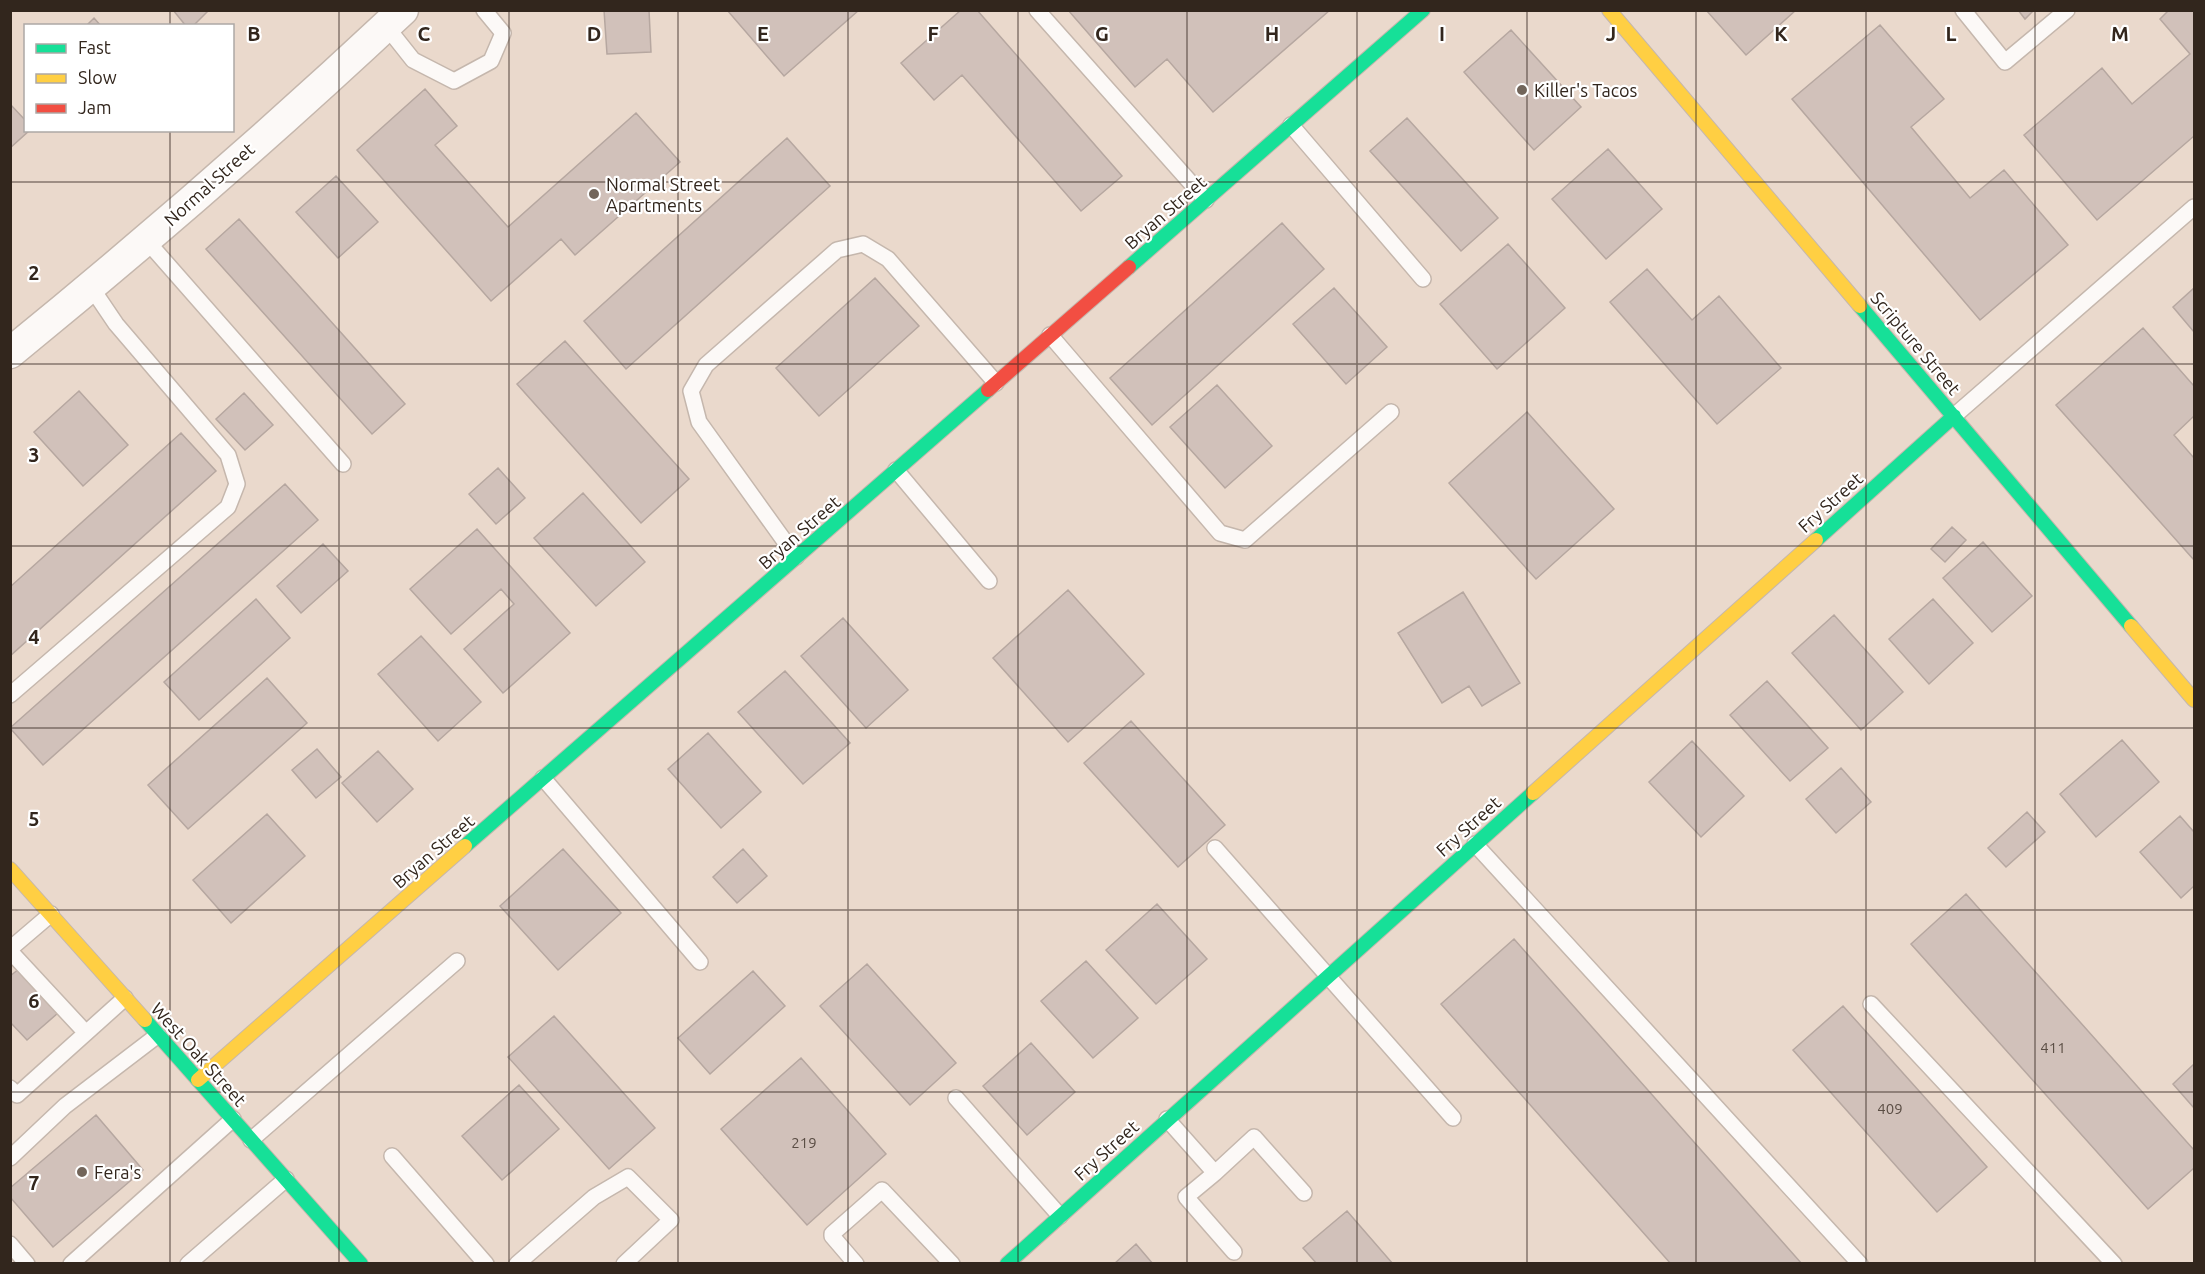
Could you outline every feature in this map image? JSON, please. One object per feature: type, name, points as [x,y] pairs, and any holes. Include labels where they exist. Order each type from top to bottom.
[{"type":"street","name":"Bryan Street","points":[[198,1080],[1423,10]]},
{"type":"street","name":"Scripture Street","points":[[1609,10],[2194,700]]},
{"type":"street","name":"Normal Street","points":[[10,353],[146,240],[394,18]]},
{"type":"street","name":"Fry Street","points":[[1007,1263],[1954,416]]},
{"type":"street","name":"West Oak Street","points":[[10,869],[361,1263]]},
{"type":"lane","points":[[394,18],[413,60],[453,81],[491,61],[503,33],[484,10]]},
{"type":"lane","points":[[1037,10],[1206,200]]},
{"type":"lane","points":[[1963,10],[2005,62],[2067,10]]},
{"type":"lane","points":[[1291,125],[1422,279]]},
{"type":"lane","points":[[1954,416],[2194,207]]},
{"type":"lane","points":[[146,240],[343,464]]},
{"type":"lane","points":[[796,557],[699,422],[692,391],[706,364],[810,273],[837,250],[863,244],[872,249],[888,259],[996,383]]},
{"type":"lane","points":[[10,695],[228,507],[237,484],[228,455],[116,324],[91,287]]},
{"type":"lane","points":[[1050,335],[1220,533],[1245,540],[1391,411]]},
{"type":"lane","points":[[896,470],[989,581]]},
{"type":"lane","points":[[543,778],[700,962]]},
{"type":"lane","points":[[1475,844],[1860,1263]]},
{"type":"lane","points":[[1215,848],[1454,1118]]},
{"type":"lane","points":[[51,914],[10,950],[86,1033]]},
{"type":"lane","points":[[251,1140],[456,961]]},
{"type":"lane","points":[[10,1088],[16,1095],[125,998]]},
{"type":"lane","points":[[1871,1004],[2114,1263]]},
{"type":"lane","points":[[10,1158],[65,1106],[158,1035]]},
{"type":"lane","points":[[956,1098],[1060,1216]]},
{"type":"lane","points":[[71,1263],[233,1119]]},
{"type":"lane","points":[[1167,1119],[1215,1173]]},
{"type":"lane","points":[[1234,1252],[1185,1197],[1254,1137],[1304,1193]]},
{"type":"lane","points":[[392,1156],[486,1263]]},
{"type":"lane","points":[[517,1263],[594,1197],[628,1177],[671,1220],[624,1263]]},
{"type":"lane","points":[[188,1263],[286,1179]]},
{"type":"lane","points":[[856,1263],[832,1234],[882,1190],[952,1263]]},
{"type":"lane","points":[[10,1244],[27,1263]]},
{"type":"building","points":[[173,10],[209,10],[195,24],[184,24]]},
{"type":"building","points":[[604,10],[649,10],[651,52],[607,54]]},
{"type":"building","points":[[727,10],[859,10],[784,76]]},
{"type":"building","points":[[961,10],[977,10],[1122,176],[1081,211],[962,75],[934,100],[901,63]]},
{"type":"building","points":[[1068,10],[1330,10],[1213,112],[1167,59],[1135,87]]},
{"type":"building","points":[[1706,10],[1796,10],[1746,55]]},
{"type":"building","points":[[2018,10],[2034,10],[2025,19]]},
{"type":"building","points":[[2169,10],[2194,10],[2194,136],[2097,220],[2024,135],[2102,68],[2132,104],[2190,54],[2160,19]]},
{"type":"building","points":[[94,18],[99,24],[88,24]]},
{"type":"building","points":[[1880,25],[1944,99],[1911,127],[1970,198],[2004,170],[2068,245],[1980,320],[1792,99]]},
{"type":"building","name":"Killer's Tacos","points":[[1511,30],[1581,107],[1534,150],[1464,72]]},
{"type":"building","name":"Normal Street Apartments","points":[[425,89],[457,126],[435,145],[508,227],[636,113],[680,162],[575,255],[561,239],[491,301],[357,150]]},
{"type":"building","points":[[10,104],[24,119],[24,132],[28,132],[10,148]]},
{"type":"building","points":[[1407,118],[1498,218],[1461,251],[1370,151]]},
{"type":"building","points":[[787,138],[830,186],[626,369],[584,321]]},
{"type":"building","points":[[1608,149],[1662,209],[1606,259],[1552,199]]},
{"type":"building","points":[[336,176],[378,222],[338,258],[296,212]]},
{"type":"building","points":[[239,219],[405,404],[372,434],[206,249]]},
{"type":"building","points":[[1282,223],[1324,269],[1152,425],[1110,378]]},
{"type":"building","points":[[1508,244],[1565,308],[1497,369],[1440,304]]},
{"type":"building","points":[[1647,269],[1692,320],[1719,296],[1781,368],[1717,424],[1610,302]]},
{"type":"building","points":[[875,278],[919,326],[819,416],[776,368]]},
{"type":"building","points":[[1334,288],[1387,347],[1346,384],[1293,324]]},
{"type":"building","points":[[2194,288],[2194,332],[2173,307]]},
{"type":"building","points":[[2143,328],[2194,386],[2194,416],[2174,435],[2194,458],[2194,560],[2056,405]]},
{"type":"building","points":[[565,341],[689,479],[641,523],[517,384]]},
{"type":"building","points":[[1217,385],[1272,446],[1225,488],[1170,427]]},
{"type":"building","points":[[79,391],[128,445],[83,486],[34,432]]},
{"type":"building","points":[[244,393],[273,425],[245,450],[216,419]]},
{"type":"building","points":[[1527,412],[1614,509],[1536,579],[1449,483]]},
{"type":"building","points":[[181,433],[216,471],[10,656],[10,587]]},
{"type":"building","points":[[498,468],[525,498],[496,524],[469,494]]},
{"type":"building","points":[[285,484],[318,520],[43,765],[10,728]]},
{"type":"building","points":[[583,493],[645,562],[596,606],[534,538]]},
{"type":"building","points":[[1952,527],[1966,540],[1945,562],[1931,549]]},
{"type":"building","points":[[477,529],[570,633],[503,693],[464,649],[514,604],[501,589],[451,634],[410,589]]},
{"type":"building","points":[[1983,542],[2032,596],[1992,632],[1943,578]]},
{"type":"building","points":[[323,544],[348,571],[301,613],[277,586]]},
{"type":"building","points":[[1068,590],[1144,674],[1068,742],[993,658]]},
{"type":"building","points":[[1463,592],[1520,683],[1482,706],[1469,686],[1442,703],[1398,633]]},
{"type":"building","points":[[256,599],[290,638],[199,720],[164,682]]},
{"type":"building","points":[[1933,599],[1973,643],[1929,684],[1889,639]]},
{"type":"building","points":[[1834,615],[1903,692],[1861,730],[1792,653]]},
{"type":"building","points":[[843,618],[908,690],[866,728],[801,656]]},
{"type":"building","points":[[421,636],[481,702],[438,741],[378,674]]},
{"type":"building","points":[[785,671],[850,743],[803,784],[738,712]]},
{"type":"building","points":[[267,678],[307,723],[188,829],[148,785]]},
{"type":"building","points":[[1767,681],[1828,748],[1790,781],[1730,715]]},
{"type":"building","points":[[1131,721],[1225,825],[1178,867],[1084,763]]},
{"type":"building","points":[[708,733],[761,792],[721,828],[668,769]]},
{"type":"building","points":[[2122,740],[2159,782],[2096,837],[2060,794]]},
{"type":"building","points":[[1692,741],[1744,796],[1701,837],[1649,782]]},
{"type":"building","points":[[317,749],[341,777],[316,798],[292,770]]},
{"type":"building","points":[[378,751],[413,789],[377,822],[342,783]]},
{"type":"building","points":[[1841,768],[1871,802],[1836,833],[1806,799]]},
{"type":"building","points":[[2027,812],[2045,832],[2006,867],[1988,848]]},
{"type":"building","points":[[267,814],[305,856],[231,923],[193,880]]},
{"type":"building","points":[[2180,816],[2194,832],[2194,886],[2181,898],[2140,852]]},
{"type":"building","points":[[563,849],[621,913],[558,970],[500,906]]},
{"type":"building","points":[[743,849],[767,876],[737,903],[713,877]]},
{"type":"building","points":[[1966,894],[2194,1150],[2194,1168],[2148,1209],[1911,944]]},
{"type":"building","points":[[1157,904],[1207,959],[1156,1004],[1106,950]]},
{"type":"building","points":[[1514,939],[1802,1264],[1671,1264],[1441,1004]]},
{"type":"building","points":[[1086,961],[1138,1018],[1093,1058],[1041,1001]]},
{"type":"building","points":[[867,964],[956,1063],[910,1105],[820,1006]]},
{"type":"building","points":[[19,969],[58,1013],[27,1040],[10,1022],[10,976]]},
{"type":"building","points":[[753,971],[785,1006],[710,1074],[678,1038]]},
{"type":"building","points":[[1843,1006],[1987,1167],[1937,1212],[1793,1050]]},
{"type":"building","points":[[554,1016],[655,1128],[609,1169],[508,1057]]},
{"type":"building","points":[[1031,1043],[1075,1092],[1027,1135],[983,1086]]},
{"type":"building","points":[[801,1058],[886,1154],[807,1225],[721,1129]]},
{"type":"building","points":[[2194,1064],[2194,1108],[2173,1084]]},
{"type":"building","points":[[519,1085],[559,1129],[502,1180],[462,1136]]},
{"type":"building","points":[[96,1115],[143,1170],[53,1247],[10,1197],[10,1188]]},
{"type":"building","points":[[1347,1211],[1393,1264],[1317,1264],[1303,1248]]},
{"type":"building","points":[[1136,1244],[1153,1264],[1114,1264]]},
{"type":"traffic: fast","points":[[1129,267],[1423,10]]},
{"type":"traffic: fast","points":[[1860,306],[2131,626]]},
{"type":"traffic: fast","points":[[465,846],[988,390]]},
{"type":"traffic: fast","points":[[1816,540],[1954,416]]},
{"type":"traffic: fast","points":[[1007,1264],[1533,793]]},
{"type":"traffic: fast","points":[[145,1020],[361,1264]]},
{"type":"traffic: slow","points":[[1609,10],[1860,306]]},
{"type":"traffic: slow","points":[[1533,793],[1816,540]]},
{"type":"traffic: slow","points":[[2131,626],[2194,700]]},
{"type":"traffic: slow","points":[[198,1080],[465,846]]},
{"type":"traffic: slow","points":[[10,869],[145,1020]]},
{"type":"traffic: jam","points":[[988,390],[1129,267]]},
{"type":"place","name":"Killer's Tacos","points":[[1522,90]]},
{"type":"place","name":"Normal Street Apartments","points":[[594,194]]},
{"type":"place","name":"Fera's","points":[[82,1172]]}]
